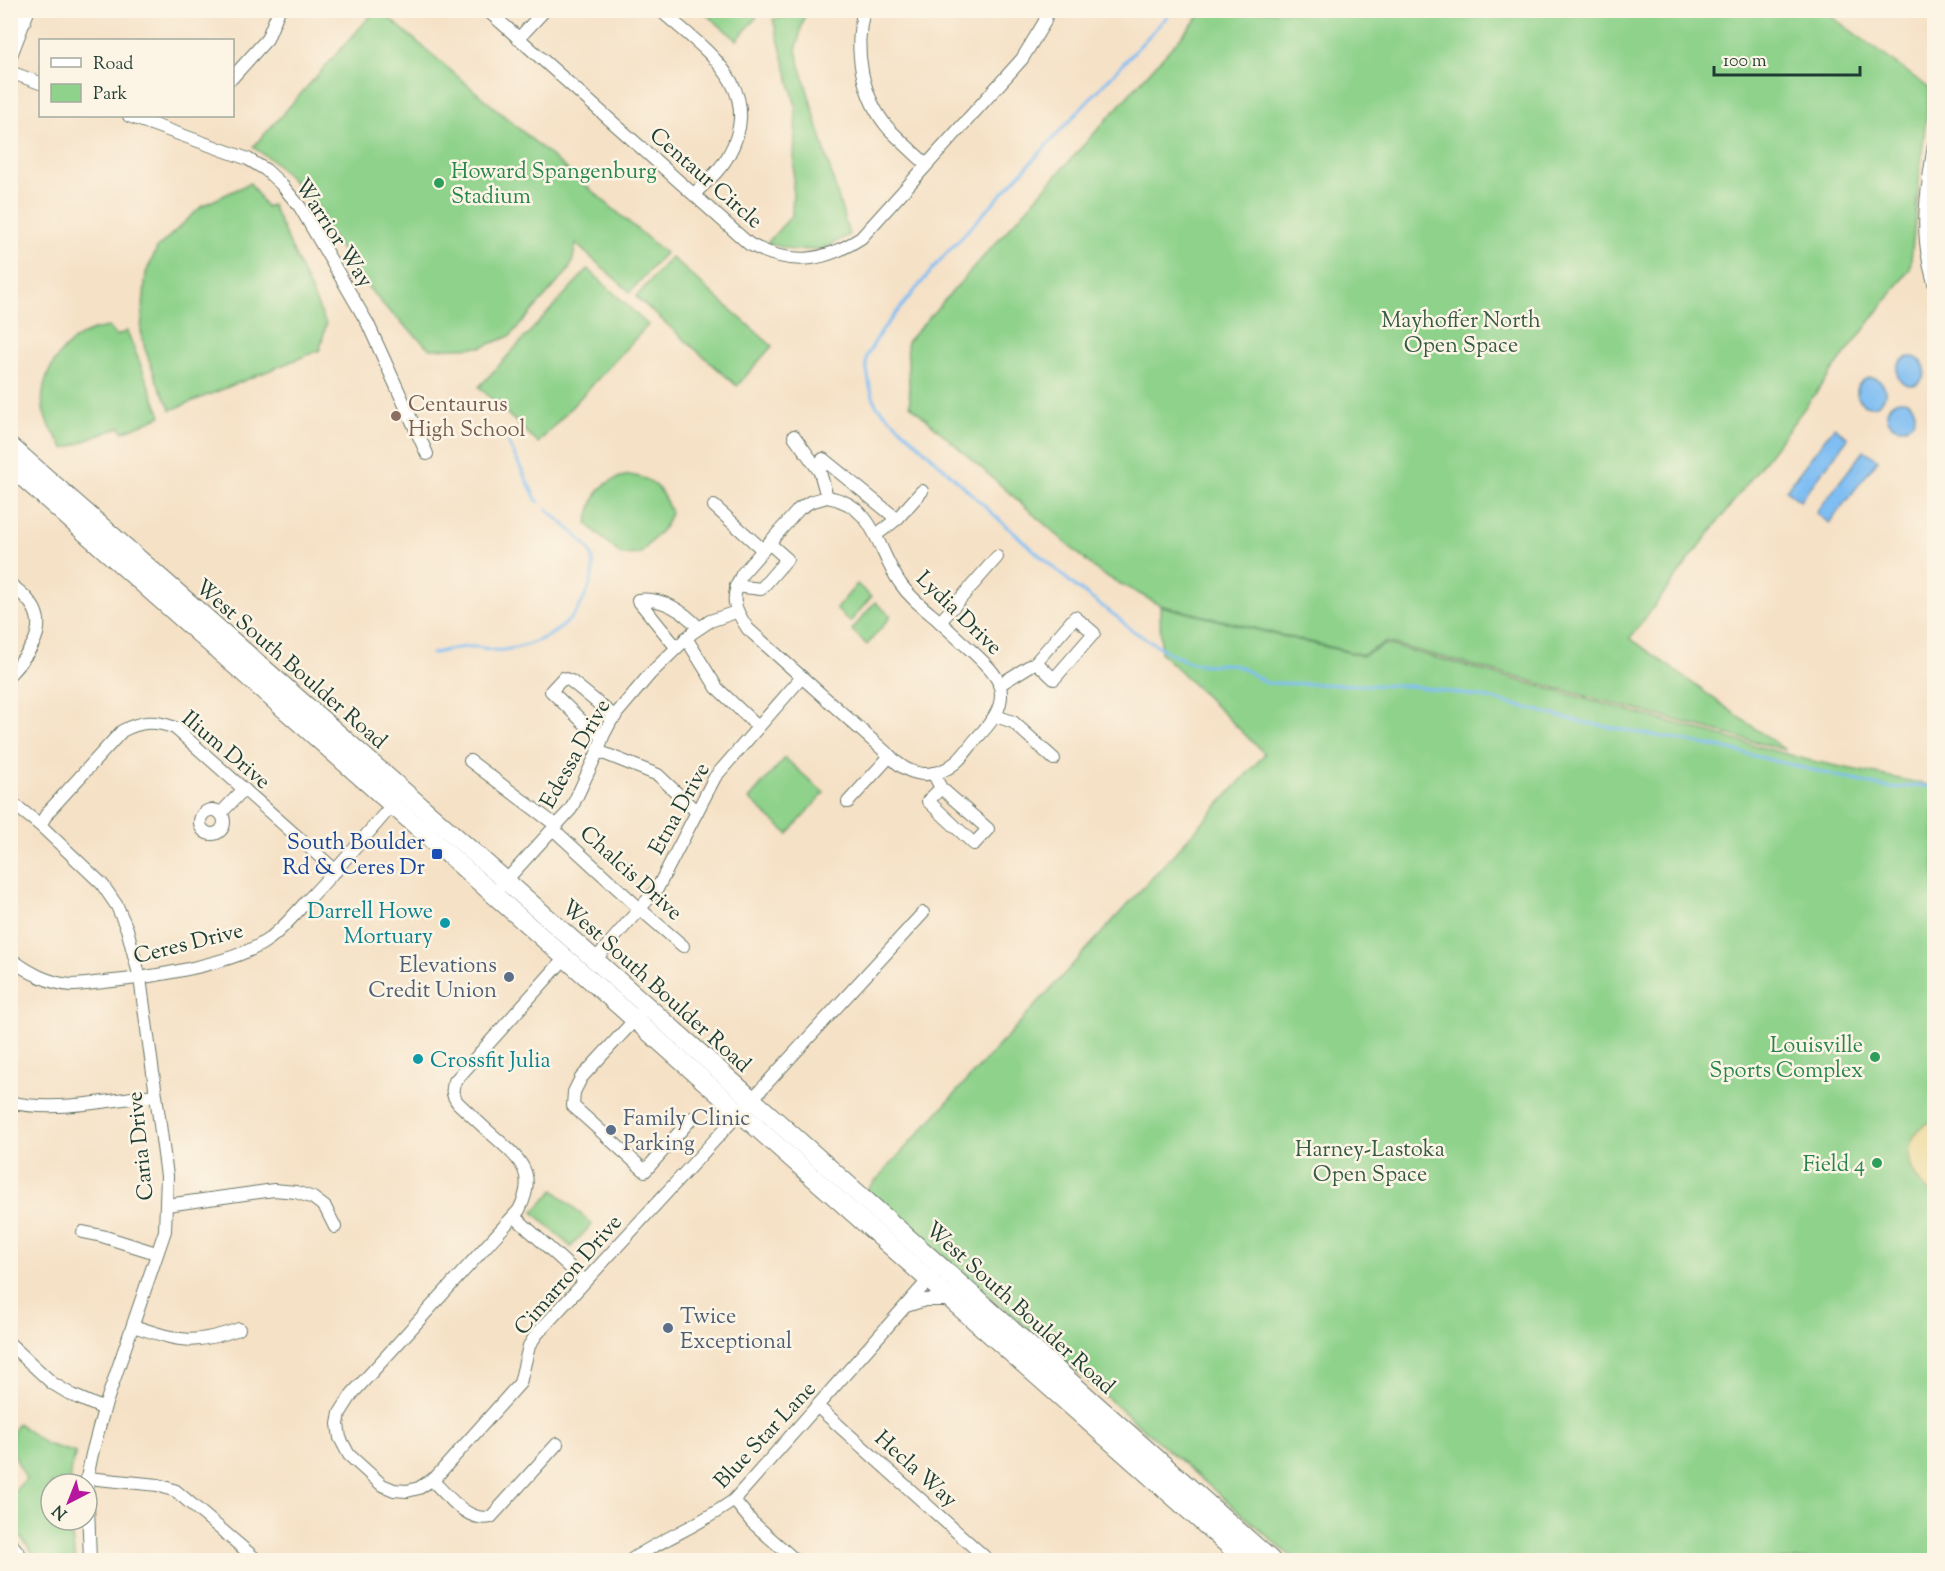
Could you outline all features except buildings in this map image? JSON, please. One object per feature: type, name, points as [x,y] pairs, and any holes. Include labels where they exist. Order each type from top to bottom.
[{"type":"main road","name":"West South Boulder Road","points":[[10,446],[500,888],[565,958],[641,1013]]},
{"type":"main road","name":"West South Boulder Road","points":[[10,466],[393,804],[594,961],[641,1013],[745,1107],[934,1273],[1271,1560]]},
{"type":"main road","name":"West South Boulder Road","points":[[934,1273],[952,1300],[1245,1560]]},
{"type":"street","points":[[10,54],[27,10]]},
{"type":"street","points":[[234,76],[267,39],[279,10]]},
{"type":"street","name":"Centaur Circle","points":[[487,10],[749,244],[776,256],[806,259],[822,257],[843,250],[861,238],[1022,59],[1044,23],[1048,10]]},
{"type":"street","points":[[518,39],[545,10]]},
{"type":"street","points":[[660,10],[725,70],[734,87],[739,106],[740,121],[735,141],[727,158],[694,194]]},
{"type":"street","points":[[864,10],[859,39],[860,65],[865,86],[888,128],[926,164]]},
{"type":"street","points":[[10,72],[39,83]]},
{"type":"street","name":"Warrior Way","points":[[132,117],[248,159],[266,170],[281,184],[300,207],[368,324],[427,454]]},
{"type":"street","points":[[1935,145],[1925,213],[1924,237],[1935,283]]},
{"type":"street","points":[[794,436],[820,472],[827,497],[810,501],[799,509],[742,574],[736,586],[734,599],[736,612],[748,629],[900,767],[912,773],[933,773],[956,763],[996,716],[1013,722],[1054,759]]},
{"type":"street","points":[[820,472],[823,459],[897,519]]},
{"type":"street","points":[[876,536],[897,519],[922,491]]},
{"type":"street","name":"Lydia Drive","points":[[827,497],[850,504],[863,514],[899,582],[914,599],[988,667],[999,685],[1000,700],[996,716]]},
{"type":"street","points":[[714,506],[766,546],[787,559],[761,589],[736,586]]},
{"type":"street","points":[[940,622],[997,557]]},
{"type":"street","points":[[10,584],[29,601],[36,614],[38,628],[31,651],[10,674]]},
{"type":"street","points":[[676,647],[638,600],[650,599],[683,612],[717,688],[758,726]]},
{"type":"street","points":[[692,633],[710,621],[736,612]]},
{"type":"street","points":[[999,685],[1036,662],[1075,617],[1094,633],[1054,679],[1036,662]]},
{"type":"street","name":"Edessa Drive","points":[[500,888],[571,809],[603,736],[615,717],[650,674],[692,633]]},
{"type":"street","name":"Etna Drive","points":[[594,961],[657,889],[715,777],[802,677]]},
{"type":"street","points":[[603,736],[587,726],[551,691],[563,678],[572,681],[615,717]]},
{"type":"street","name":"Ilium Drive","points":[[40,825],[48,812],[122,731],[148,722],[164,724],[175,728],[336,871]]},
{"type":"street","points":[[598,751],[658,775],[697,812]]},
{"type":"street","points":[[848,801],[890,756]]},
{"type":"street","name":"Chalcis Drive","points":[[470,761],[555,828],[640,909],[683,946]]},
{"type":"street","points":[[933,773],[941,788],[988,829],[974,844],[928,801],[941,788]]},
{"type":"street","points":[[220,813],[244,789]]},
{"type":"street","name":"Caria Drive","points":[[10,801],[40,825],[102,884],[117,906],[127,929],[140,978],[167,1176],[165,1231],[104,1409],[88,1472]]},
{"type":"street","name":"Ceres Drive","points":[[10,958],[36,975],[72,985],[140,978],[221,960],[246,952],[277,933],[336,871],[393,804]]},
{"type":"street","name":"Cimarron Drive","points":[[565,958],[455,1081],[452,1089],[453,1096],[458,1103],[518,1158],[526,1173],[527,1188],[523,1203],[514,1216],[352,1394],[340,1413],[338,1424],[342,1445],[349,1455],[375,1480],[394,1490],[407,1491],[419,1488],[432,1480],[520,1383],[529,1346],[536,1335],[922,913]]},
{"type":"street","points":[[641,1013],[581,1078],[574,1092],[573,1106],[645,1171],[692,1118]]},
{"type":"street","points":[[10,1102],[28,1107],[49,1107],[155,1095]]},
{"type":"street","points":[[167,1205],[274,1190],[296,1192],[313,1198],[325,1207],[335,1227]]},
{"type":"street","points":[[514,1216],[585,1281]]},
{"type":"street","points":[[83,1232],[156,1253]]},
{"type":"street","name":"Blue Star Lane","points":[[631,1560],[722,1510],[734,1500],[934,1273]]},
{"type":"street","points":[[905,1307],[925,1300],[952,1300]]},
{"type":"street","points":[[133,1326],[175,1339],[194,1341],[239,1329]]},
{"type":"street","points":[[10,1344],[52,1383],[104,1409]]},
{"type":"street","name":"Hecla Way","points":[[818,1407],[988,1560]]},
{"type":"street","points":[[432,1480],[470,1514],[477,1518],[491,1516],[557,1444]]},
{"type":"street","points":[[99,1479],[159,1485],[176,1491],[256,1560]]},
{"type":"street","points":[[734,1500],[752,1522],[795,1560]]},
{"type":"street","name":"Caria Drive","points":[[89,1532],[90,1560]]},
{"type":"street","points":[[10,1542],[24,1560]]},
{"type":"green space","name":"Howard Spangenburg Stadium","points":[[375,11],[381,11],[665,253],[630,292],[576,244],[568,271],[510,336],[482,347],[430,349],[389,311],[358,276],[302,190],[273,161],[253,147]]},
{"type":"green space","points":[[702,11],[762,11],[737,40]]},
{"type":"green space","name":"Mayhoffer North Open Space","points":[[1204,11],[1824,11],[1929,88],[1910,269],[1630,638],[1785,750],[1386,642],[1363,655],[1160,605],[1100,573],[910,405],[907,342]]},
{"type":"green space","points":[[805,13],[796,51],[849,235],[823,249],[793,250],[767,243],[792,215],[796,107],[773,19]]},
{"type":"green space","points":[[250,183],[266,207],[272,205],[326,324],[320,350],[171,410],[158,384],[141,331],[146,273],[157,248],[202,206]]},
{"type":"green space","points":[[671,257],[772,346],[737,386],[636,297]]},
{"type":"green space","points":[[588,269],[648,325],[538,443],[479,387]]},
{"type":"green space","points":[[109,327],[116,336],[127,331],[161,416],[123,432],[120,427],[65,449],[44,414],[45,384],[54,362],[70,343],[91,331]]},
{"type":"green space","points":[[629,475],[645,479],[656,486],[661,491],[671,513],[666,525],[640,554],[621,555],[587,524],[599,491],[610,481]]},
{"type":"green space","points":[[857,584],[871,597],[850,622],[836,609]]},
{"type":"green space","points":[[875,602],[891,616],[867,645],[852,630]]},
{"type":"green space","name":"Harney-Lastoka Open Space","points":[[1160,606],[1363,656],[1386,644],[1808,760],[1934,786],[1934,1560],[1295,1560],[867,1190],[1265,754],[1161,653]]},
{"type":"green space","points":[[785,758],[824,793],[788,834],[749,799]]},
{"type":"green space","points":[[554,1190],[592,1224],[571,1247],[533,1212]]},
{"type":"green space","points":[[18,1423],[46,1444],[76,1453],[71,1472],[39,1472],[39,1532],[72,1532],[75,1560],[38,1560],[11,1524],[11,1494],[26,1479],[13,1451],[14,1431]]},
{"type":"sand","points":[[1934,1119],[1934,1194],[1919,1181],[1914,1173],[1909,1154],[1915,1135]]},
{"type":"water","points":[[1911,357],[1921,361],[1925,371],[1921,381],[1911,385],[1901,381],[1897,371],[1901,361]]},
{"type":"water","points":[[1871,378],[1881,382],[1885,392],[1881,402],[1871,406],[1861,402],[1857,392],[1861,382]]},
{"type":"water","points":[[1901,400],[1911,404],[1915,414],[1911,424],[1901,428],[1891,424],[1887,414],[1891,404]]},
{"type":"water","points":[[1834,427],[1848,438],[1800,501],[1786,490]]},
{"type":"water","points":[[1864,450],[1878,460],[1829,523],[1816,513]]},
{"type":"waterway","points":[[1173,10],[942,258],[882,330],[867,355],[866,364],[876,405],[1005,525],[1076,587],[1130,629],[1171,654],[1192,663],[1241,667],[1266,683],[1412,686],[1488,698],[1581,722],[1718,747],[1889,788],[1934,787]]},
{"type":"waterway","points":[[508,442],[539,502]]},
{"type":"waterway","points":[[432,654],[466,647],[497,651],[520,647],[551,634],[564,625],[577,611],[588,591],[593,560],[590,551],[581,540],[547,509]]},
{"type":"place","name":"Howard Spangenburg Stadium","points":[[439,183]]},
{"type":"place","name":"Centaurus High School","points":[[396,416]]},
{"type":"place","name":"South Boulder Rd & Ceres Dr","points":[[437,854]]},
{"type":"place","name":"Darrell Howe Mortuary","points":[[445,923]]},
{"type":"place","name":"Elevations Credit Union","points":[[509,977]]},
{"type":"place","name":"Louisville Sports Complex","points":[[1875,1057]]},
{"type":"place","name":"Crossfit Julia","points":[[418,1059]]},
{"type":"place","name":"Family Clinic Parking","points":[[611,1130]]},
{"type":"place","name":"Field 4","points":[[1877,1163]]},
{"type":"place","name":"Twice Exceptional","points":[[668,1328]]}]
